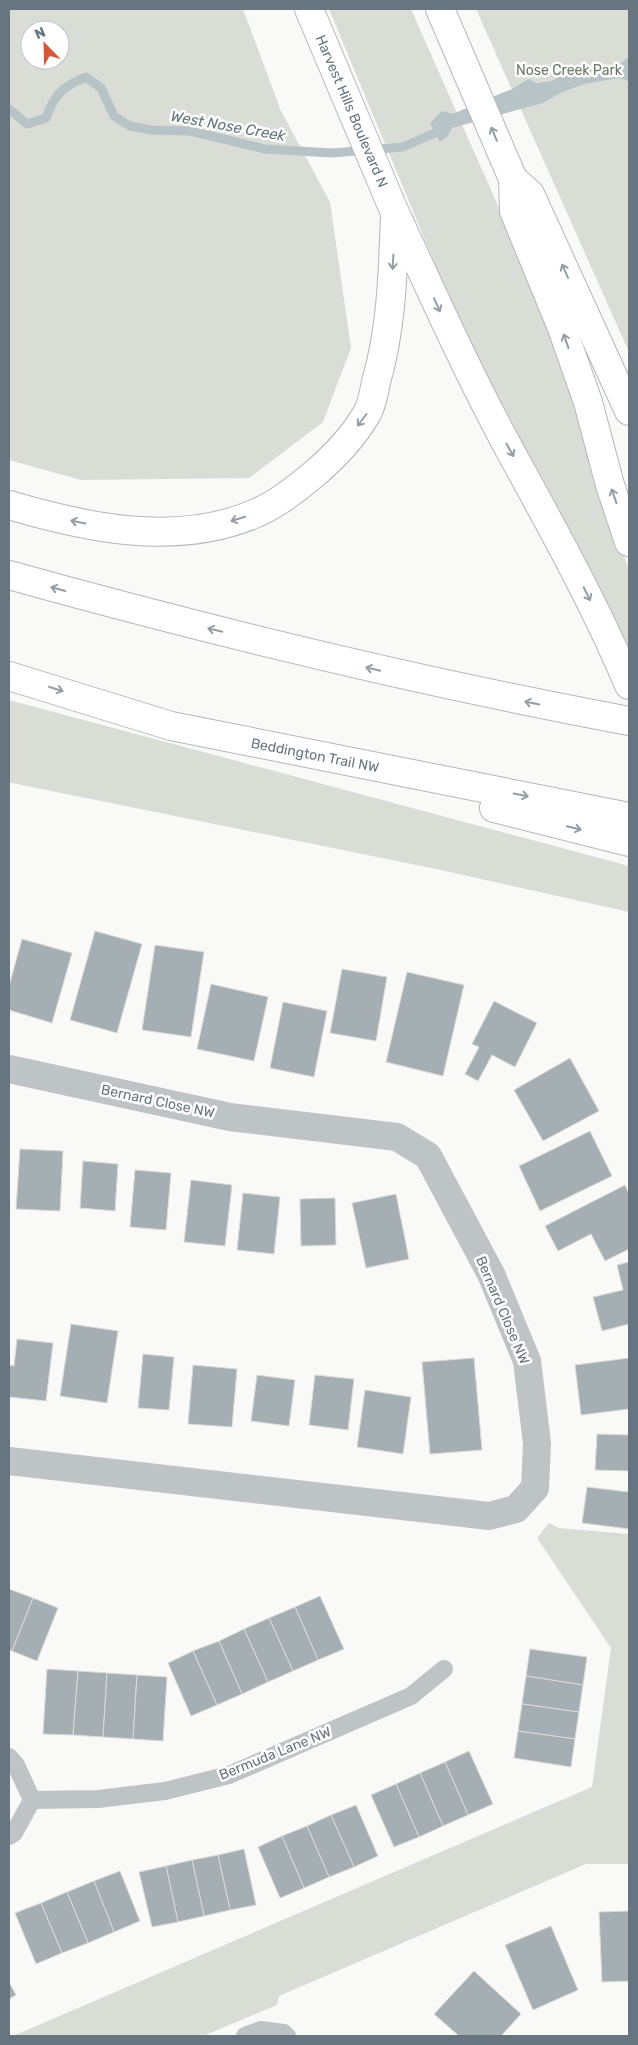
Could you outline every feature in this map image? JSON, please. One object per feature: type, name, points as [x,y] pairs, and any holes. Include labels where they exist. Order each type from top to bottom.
[{"type":"main road","points":[[440,9],[513,179],[514,211],[562,328],[588,402],[610,486],[629,542]]},
{"type":"main road","name":"Harvest Hills Boulevard N","points":[[314,20],[395,213],[453,340],[559,538],[629,686]]},
{"type":"main road","points":[[513,179],[530,194],[629,411]]},
{"type":"main road","points":[[9,506],[105,528],[170,532],[207,528],[255,514],[294,491],[328,462],[367,414],[386,349],[392,298],[395,213]]},
{"type":"main road","points":[[9,575],[118,606],[446,686],[629,721]]},
{"type":"main road","name":"Beddington Trail NW","points":[[9,676],[171,726],[628,825]]},
{"type":"street","name":"Bernard Close NW","points":[[9,1069],[230,1117],[397,1137],[428,1156],[490,1274],[527,1360],[537,1442],[535,1488],[516,1509],[489,1516],[9,1461]]},
{"type":"lane","name":"Bermuda Lane NW","points":[[32,1800],[98,1799],[165,1791],[229,1775],[411,1696],[444,1669]]},
{"type":"lane","points":[[9,1757],[16,1765],[32,1800],[14,1833],[9,1836]]},
{"type":"lane","points":[[245,2036],[261,2030],[284,2033],[287,2036]]},
{"type":"green space","points":[[9,9],[243,9],[281,111],[330,202],[351,348],[323,422],[249,478],[81,480],[9,460]]},
{"type":"green space","points":[[329,9],[411,9],[518,251],[581,408],[605,501],[629,570],[629,649],[457,317]]},
{"type":"green space","name":"Nose Creek Park","points":[[476,9],[629,9],[629,352]]},
{"type":"green space","points":[[9,700],[629,866],[629,912],[441,870],[9,782]]},
{"type":"green space","points":[[549,1523],[559,1528],[629,1534],[629,1864],[586,1864],[279,1996],[277,2005],[203,2036],[13,2036],[592,1787],[611,1648],[537,1538]]},
{"type":"shaded area","points":[[629,57],[628,81],[619,78],[584,84],[560,93],[543,103],[452,128],[448,136],[440,142],[430,123],[442,111],[453,114],[511,90],[529,79],[536,83],[552,81],[565,73],[621,63]]},
{"type":"building","points":[[95,931],[142,944],[117,1033],[70,1020]]},
{"type":"building","points":[[22,939],[72,953],[52,1023],[9,1010],[9,986]]},
{"type":"building","points":[[155,945],[204,952],[191,1037],[142,1030]]},
{"type":"building","points":[[342,969],[387,977],[376,1041],[330,1033]]},
{"type":"building","points":[[407,972],[464,985],[443,1076],[386,1062]]},
{"type":"building","points":[[211,984],[268,997],[254,1061],[197,1049]]},
{"type":"building","points":[[494,1001],[537,1023],[515,1067],[492,1055],[478,1081],[465,1074],[479,1047],[472,1044]]},
{"type":"building","points":[[283,1002],[327,1011],[314,1077],[270,1068]]},
{"type":"building","points":[[570,1058],[599,1111],[543,1141],[514,1090]]},
{"type":"building","points":[[590,1131],[612,1176],[540,1211],[519,1166]]},
{"type":"building","points":[[20,1149],[63,1151],[60,1211],[16,1209]]},
{"type":"building","points":[[83,1161],[118,1164],[115,1211],[80,1208]]},
{"type":"building","points":[[135,1170],[171,1173],[166,1230],[130,1227]]},
{"type":"building","points":[[191,1180],[232,1185],[225,1246],[184,1242]]},
{"type":"building","points":[[625,1185],[629,1194],[629,1249],[605,1261],[591,1234],[558,1251],[545,1226]]},
{"type":"building","points":[[243,1193],[280,1197],[274,1254],[237,1250]]},
{"type":"building","points":[[396,1194],[409,1259],[366,1268],[352,1203]]},
{"type":"building","points":[[335,1198],[336,1245],[301,1246],[300,1199]]},
{"type":"building","points":[[629,1262],[629,1324],[602,1331],[593,1297],[623,1290],[617,1265]]},
{"type":"building","points":[[71,1324],[118,1331],[107,1403],[60,1396]]},
{"type":"building","points":[[17,1339],[53,1343],[46,1401],[9,1397],[9,1365],[14,1366]]},
{"type":"building","points":[[143,1354],[174,1357],[169,1410],[138,1408]]},
{"type":"building","points":[[474,1358],[482,1450],[430,1454],[422,1362]]},
{"type":"building","points":[[629,1358],[629,1409],[581,1415],[575,1365]]},
{"type":"building","points":[[193,1365],[237,1369],[232,1427],[188,1424]]},
{"type":"building","points":[[257,1375],[295,1380],[289,1426],[251,1421]]},
{"type":"building","points":[[315,1375],[354,1379],[348,1430],[309,1425]]},
{"type":"building","points":[[365,1390],[411,1397],[403,1454],[357,1447]]},
{"type":"building","points":[[597,1434],[629,1435],[629,1471],[595,1470]]},
{"type":"building","points":[[587,1487],[629,1492],[629,1529],[582,1523]]},
{"type":"building","points":[[9,1589],[33,1598],[12,1651],[9,1650]]},
{"type":"building","points":[[320,1596],[344,1649],[318,1660],[295,1607]]},
{"type":"building","points":[[33,1598],[58,1608],[37,1661],[12,1651]]},
{"type":"building","points":[[295,1607],[318,1660],[293,1671],[269,1618]]},
{"type":"building","points":[[269,1618],[293,1671],[268,1682],[244,1629]]},
{"type":"building","points":[[244,1629],[268,1682],[242,1694],[219,1641]]},
{"type":"building","points":[[219,1641],[242,1694],[217,1705],[193,1651]]},
{"type":"building","points":[[530,1649],[587,1657],[583,1685],[526,1676]]},
{"type":"building","points":[[193,1651],[217,1705],[191,1716],[168,1663]]},
{"type":"building","points":[[47,1669],[78,1671],[73,1735],[43,1734]]},
{"type":"building","points":[[78,1671],[107,1673],[103,1737],[73,1735]]},
{"type":"building","points":[[107,1673],[137,1675],[133,1739],[103,1737]]},
{"type":"building","points":[[137,1675],[167,1677],[163,1741],[133,1739]]},
{"type":"building","points":[[526,1676],[583,1685],[579,1712],[522,1704]]},
{"type":"building","points":[[522,1704],[579,1712],[575,1739],[518,1731]]},
{"type":"building","points":[[518,1731],[575,1739],[571,1767],[514,1758]]},
{"type":"building","points":[[469,1751],[493,1804],[468,1815],[445,1762]]},
{"type":"building","points":[[445,1762],[468,1815],[443,1826],[420,1773]]},
{"type":"building","points":[[420,1773],[443,1826],[419,1837],[396,1784]]},
{"type":"building","points":[[396,1784],[419,1837],[394,1847],[371,1795]]},
{"type":"building","points":[[356,1805],[378,1856],[354,1867],[331,1815]]},
{"type":"building","points":[[331,1815],[354,1867],[329,1877],[307,1826]]},
{"type":"building","points":[[307,1826],[329,1877],[304,1888],[282,1836]]},
{"type":"building","points":[[282,1836],[304,1888],[280,1898],[258,1847]]},
{"type":"building","points":[[244,1849],[256,1905],[230,1910],[218,1855]]},
{"type":"building","points":[[218,1855],[230,1910],[204,1916],[192,1860]]},
{"type":"building","points":[[192,1860],[204,1916],[178,1922],[166,1866]]},
{"type":"building","points":[[166,1866],[178,1922],[152,1927],[139,1872]]},
{"type":"building","points":[[120,1871],[140,1921],[114,1932],[94,1881]]},
{"type":"building","points":[[94,1881],[114,1932],[88,1943],[67,1892]]},
{"type":"building","points":[[67,1892],[88,1943],[62,1953],[41,1903]]},
{"type":"building","points":[[41,1903],[62,1953],[36,1964],[15,1913]]},
{"type":"building","points":[[629,1911],[629,1981],[602,1982],[599,1912]]},
{"type":"building","points":[[551,1926],[578,1990],[533,2010],[505,1945]]},
{"type":"building","points":[[474,1971],[521,2014],[501,2036],[459,2036],[434,2014]]},
{"type":"building","points":[[9,1982],[16,1995],[9,1999]]},
{"type":"waterway","name":"West Nose Creek","points":[[9,109],[27,124],[46,118],[52,103],[60,92],[86,77],[101,88],[114,116],[130,126],[151,130],[190,131],[265,149],[332,153],[403,147],[446,128]]}]
